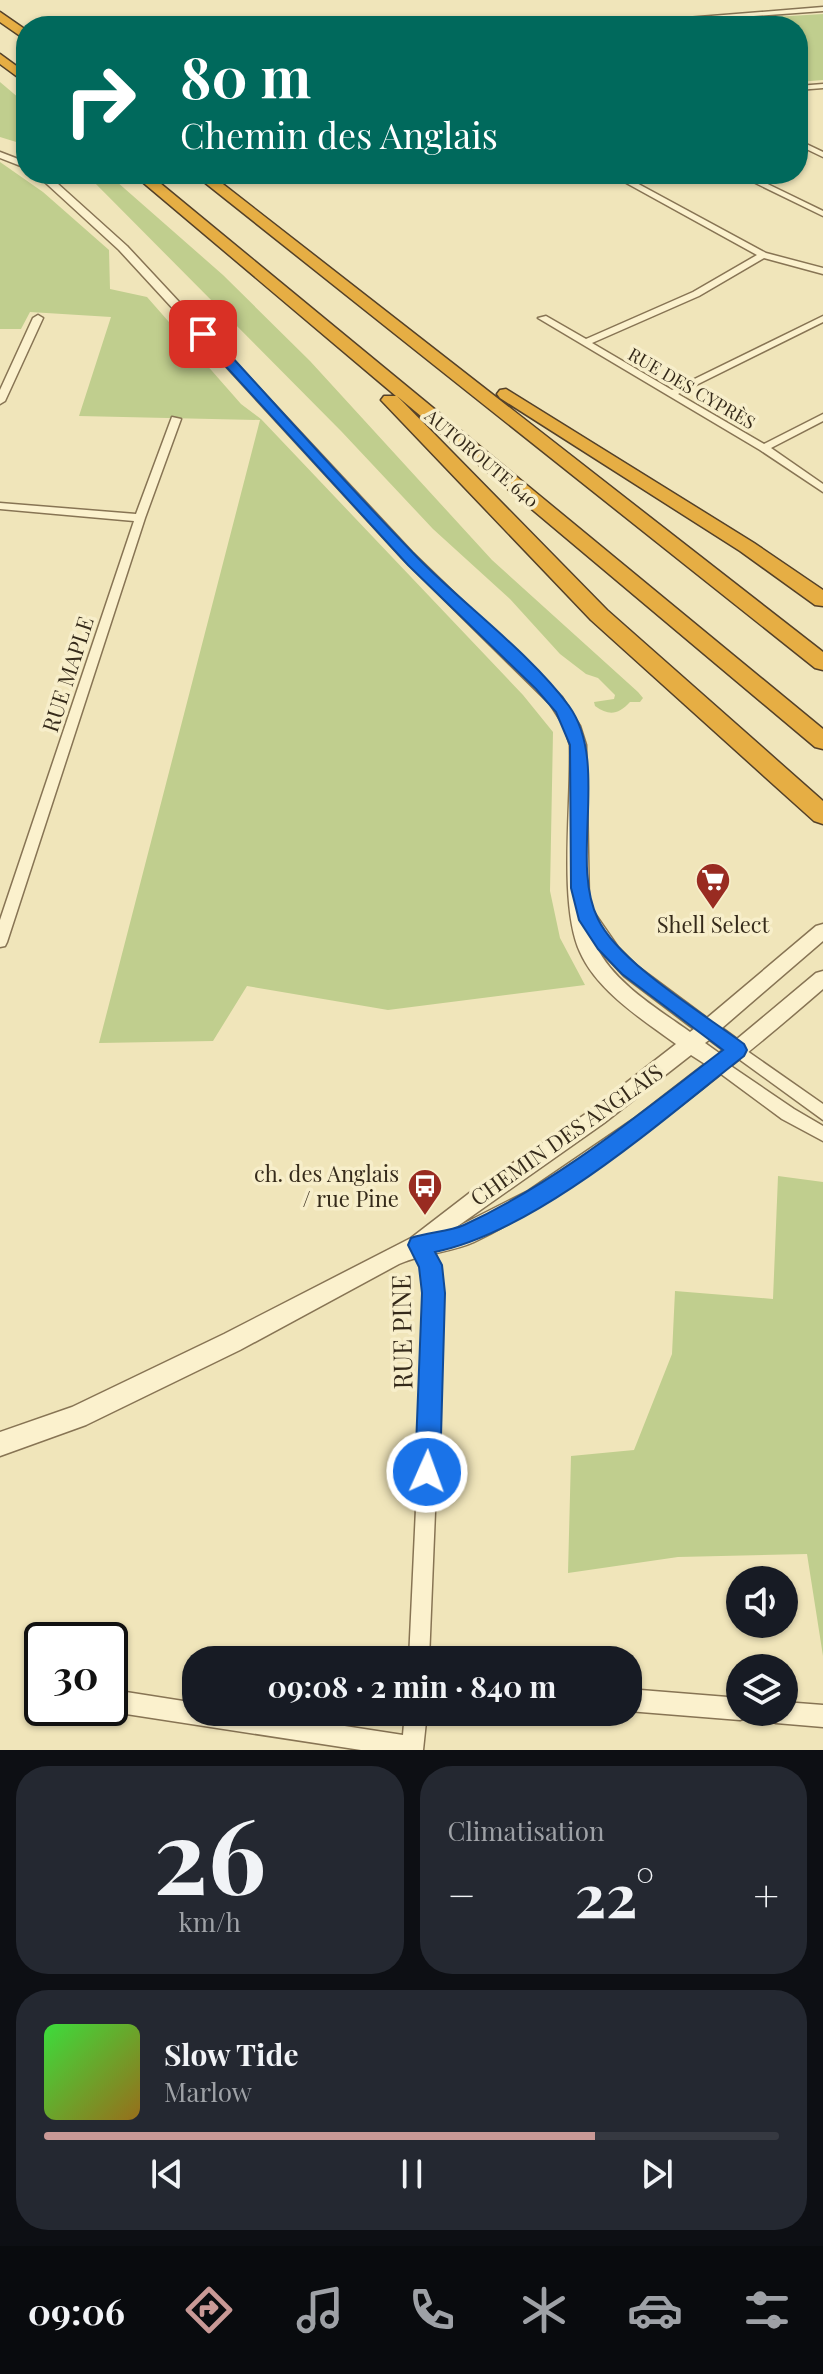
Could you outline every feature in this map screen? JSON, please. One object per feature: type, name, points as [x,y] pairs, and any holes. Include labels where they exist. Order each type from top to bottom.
[{"type":"highway","points":[[0,16],[16,28]]},
{"type":"highway","points":[[0,58],[16,71]]},
{"type":"highway","name":"AUTOROUTE 640","points":[[152,184],[823,741]]},
{"type":"highway","points":[[214,184],[823,663]]},
{"type":"highway","points":[[374,310],[747,547],[823,600]]},
{"type":"highway","points":[[333,334],[399,410],[573,591],[677,688],[823,815]]},
{"type":"street","points":[[727,16],[823,9]]},
{"type":"street","points":[[819,86],[823,93]]},
{"type":"street","points":[[52,184],[123,248],[413,562],[542,685],[563,710],[578,745],[581,929],[592,957],[624,991],[690,1042],[788,1114],[823,1134]]},
{"type":"street","points":[[632,184],[763,255],[823,271]]},
{"type":"street","points":[[759,184],[802,207],[823,214]]},
{"type":"street","points":[[585,343],[696,294],[763,255]]},
{"type":"street","points":[[0,401],[38,318]]},
{"type":"street","name":"RUE DES CYPRÈS","points":[[543,318],[764,448],[823,489]]},
{"type":"street","points":[[670,394],[823,319]]},
{"type":"street","points":[[764,448],[823,417]]},
{"type":"street","name":"RUE MAPLE","points":[[0,942],[140,518],[176,419]]},
{"type":"street","points":[[0,506],[140,518]]},
{"type":"street","points":[[580,888],[588,920],[604,944],[639,977],[823,1113]]},
{"type":"street","name":"CHEMIN DES ANGLAIS","points":[[419,1245],[449,1216],[563,1142],[630,1093],[823,931]]},
{"type":"street","name":"CHEMIN DES ANGLAIS","points":[[0,1444],[25,1438],[77,1417],[232,1342],[419,1245],[465,1236],[536,1198],[616,1144],[823,978]]},
{"type":"street","name":"RUE PINE","points":[[419,1245],[432,1272],[434,1314],[420,1646]]},
{"type":"street","points":[[642,1701],[726,1708]]},
{"type":"street","points":[[128,1703],[412,1749],[414,1726]]},
{"type":"street","points":[[798,1714],[823,1716]]},
{"type":"green space","points":[[823,14],[823,80],[808,81],[808,16],[792,16]]},
{"type":"green space","points":[[0,82],[16,96],[16,142],[0,137]]},
{"type":"green space","points":[[0,162],[16,173],[16,184],[32,184],[43,192],[109,250],[110,289],[147,297],[241,404],[261,419],[523,695],[553,732],[550,891],[560,938],[585,985],[388,1010],[247,986],[213,1041],[99,1043],[260,420],[79,416],[111,317],[30,312],[21,329],[0,329]]},
{"type":"green space","points":[[96,184],[119,184],[223,275],[310,361],[492,560],[638,692],[643,698],[640,702],[630,702],[613,713],[595,706],[594,702],[614,699],[615,695],[598,678],[586,674],[560,654],[510,599],[433,529],[341,431]]},
{"type":"green space","points":[[778,1176],[823,1182],[823,1656],[807,1554],[678,1557],[568,1573],[571,1456],[634,1450],[672,1354],[675,1291],[773,1299]]},
{"type":"place","name":"Shell Select","points":[[713,911]]},
{"type":"place","name":"ch. des Anglais / rue Pine","points":[[425,1217]]},
{"type":"route","points":[[203,334],[413,562],[542,685],[563,710],[578,745],[580,888],[588,920],[604,944],[629,969],[737,1050],[616,1144],[536,1198],[465,1236],[419,1245],[430,1265],[434,1293],[427,1472]]}]
